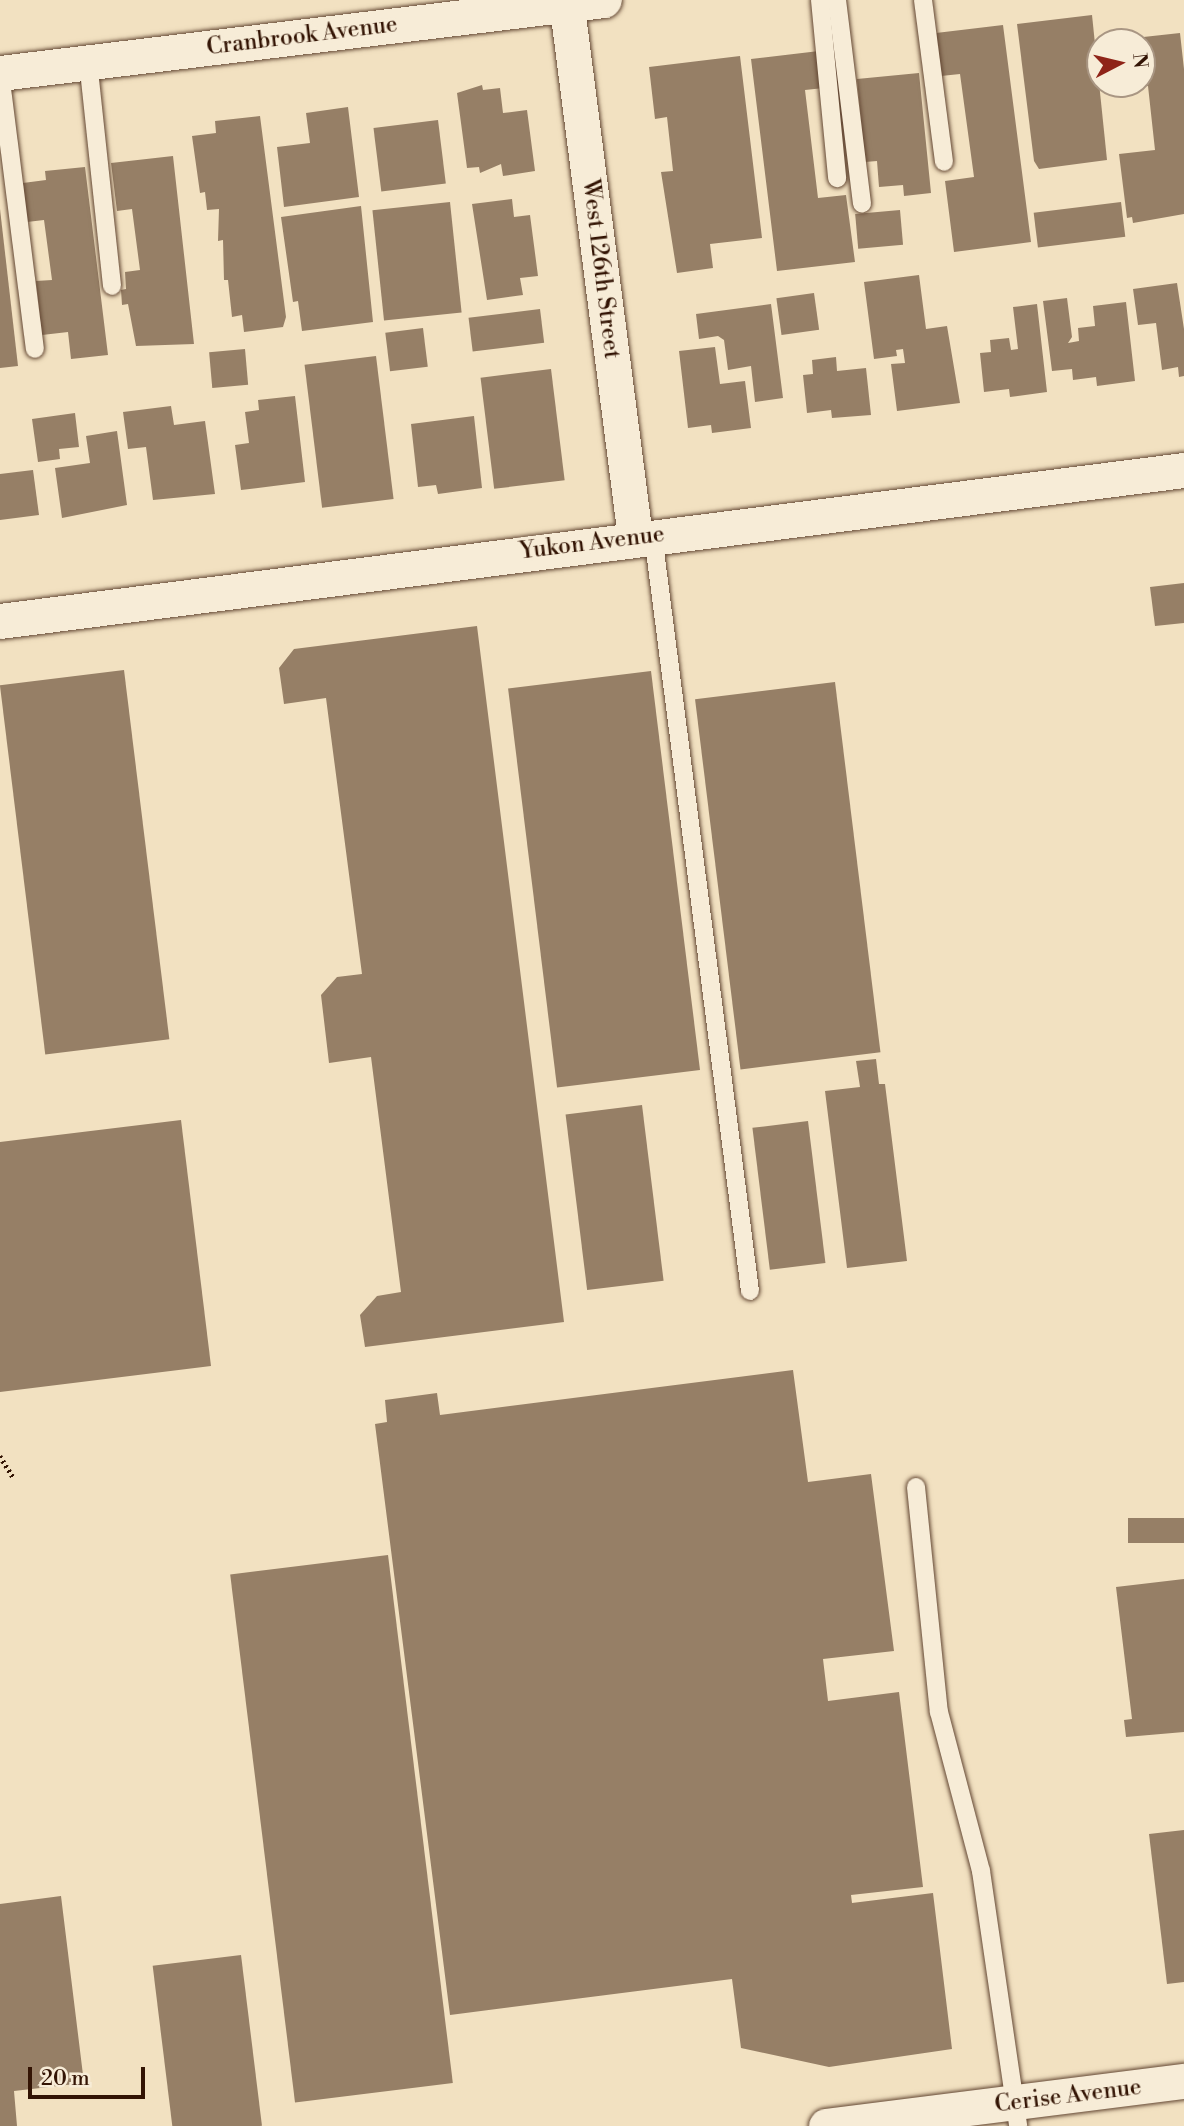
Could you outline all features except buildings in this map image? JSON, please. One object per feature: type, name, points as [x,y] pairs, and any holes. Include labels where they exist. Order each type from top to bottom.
[{"type":"street","name":"Cranbrook Avenue","points":[[0,73],[567,2],[604,0]]},
{"type":"street","name":"West 126th Street","points":[[567,2],[644,536]]},
{"type":"street","name":"Yukon Avenue","points":[[0,621],[644,536],[1184,470]]},
{"type":"street","name":"Cerise Avenue","points":[[830,2126],[1017,2114],[1184,2081]]},
{"type":"lane","points":[[820,0],[837,178]]},
{"type":"lane","points":[[837,0],[862,203]]},
{"type":"lane","points":[[923,0],[944,162]]},
{"type":"lane","points":[[88,61],[112,286]]},
{"type":"lane","points":[[0,73],[35,349]]},
{"type":"lane","points":[[644,536],[750,1291]]},
{"type":"lane","points":[[916,1487],[939,1712],[981,1871],[1017,2114]]},
{"type":"path","points":[[0,1456],[13,1477]]}]
